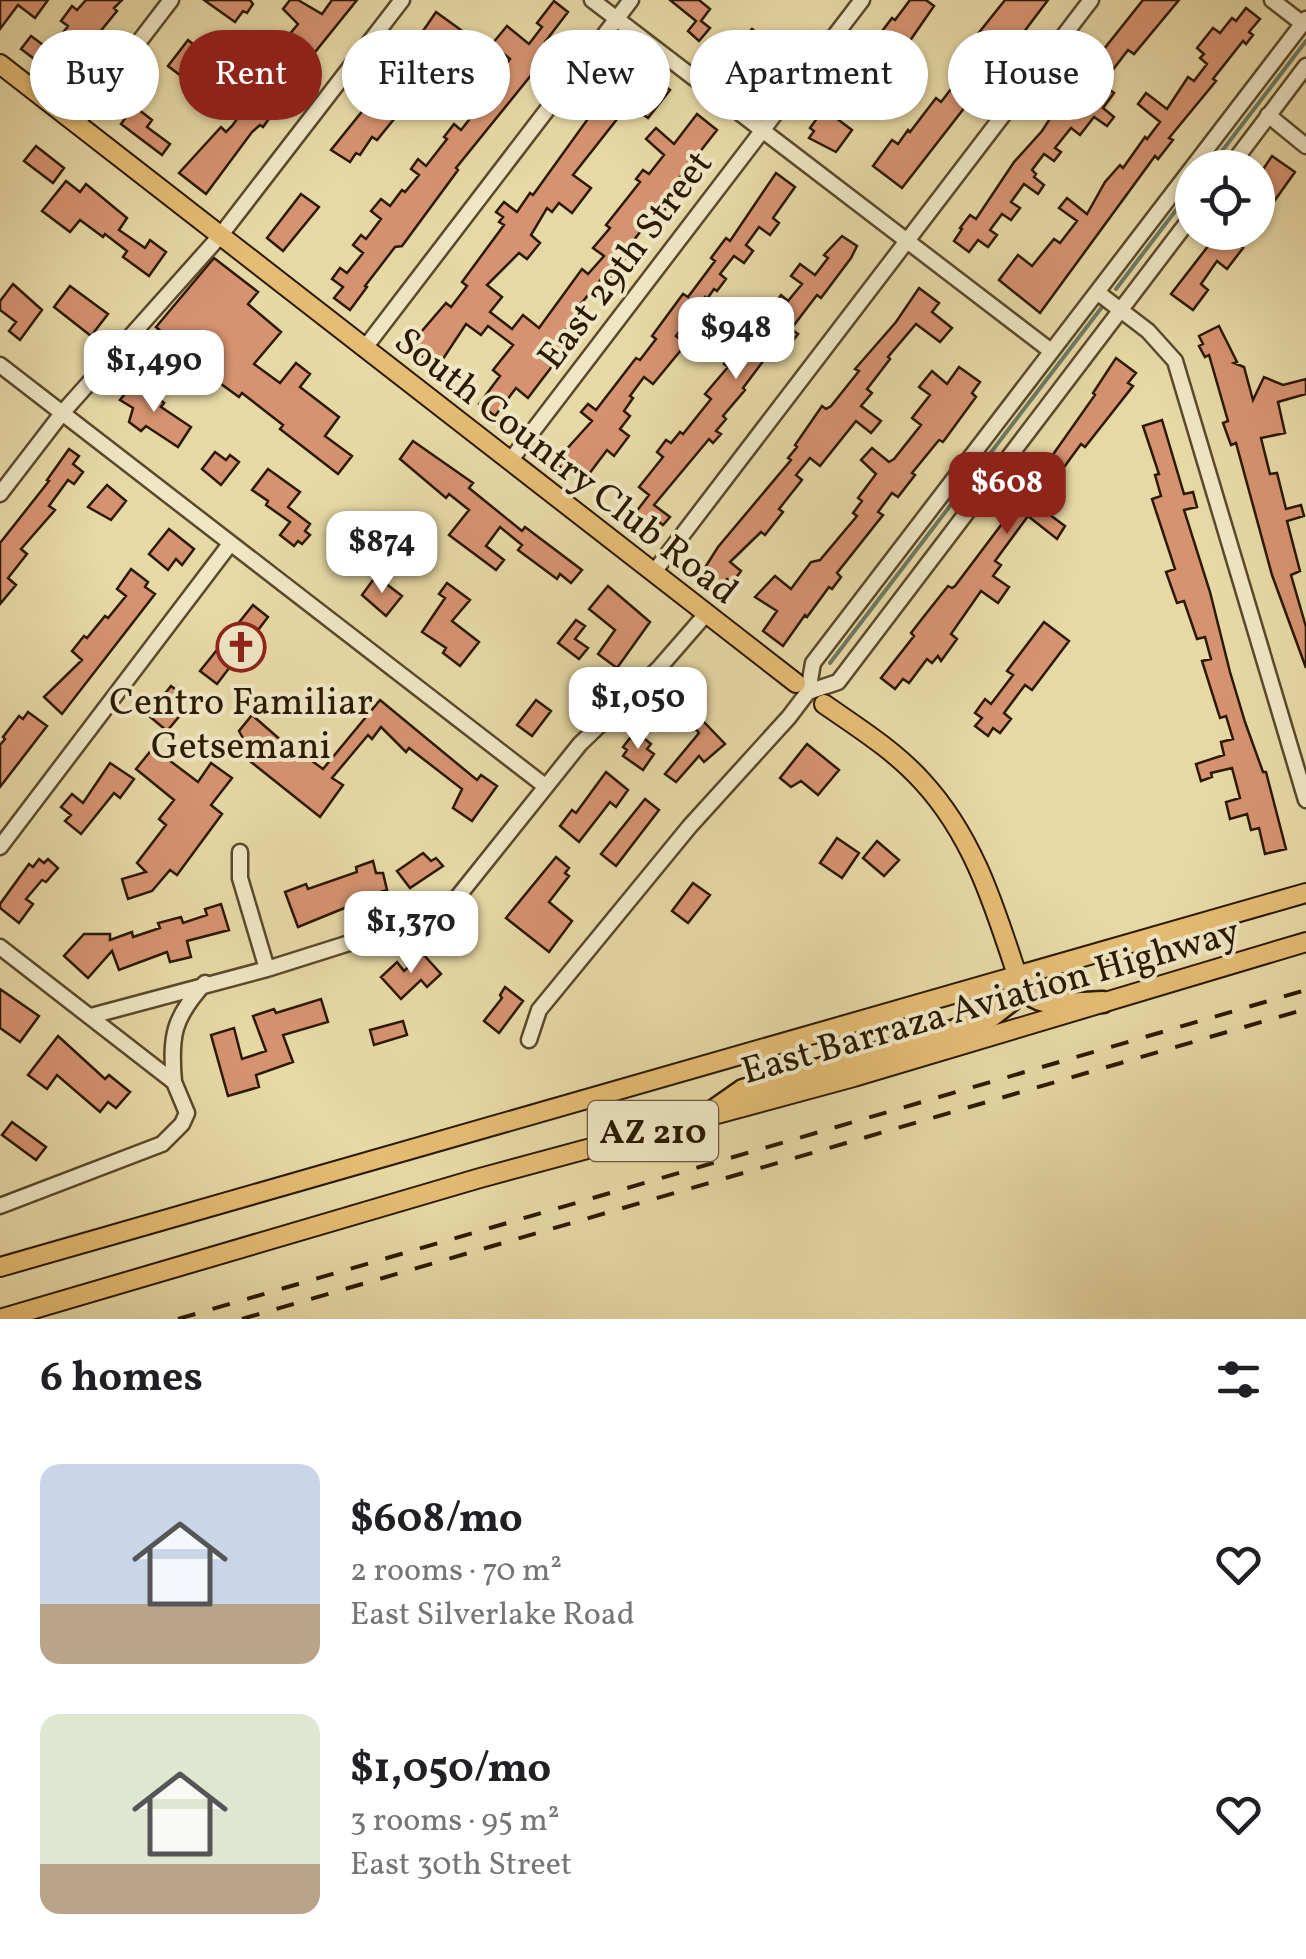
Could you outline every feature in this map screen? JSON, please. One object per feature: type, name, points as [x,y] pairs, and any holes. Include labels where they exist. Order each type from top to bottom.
[{"type":"highway","points":[[1017,975],[1029,996],[1049,1003],[1103,1002]]},
{"type":"highway","points":[[703,1118],[742,1090],[939,1036],[990,1017],[1018,991],[1017,975]]},
{"type":"main road","name":"South Country Club Road","points":[[0,64],[802,687]]},
{"type":"main road","name":"South Country Club Road","points":[[824,704],[884,746],[942,804],[988,887],[1017,975]]},
{"type":"main road","name":"East Barraza Aviation Highway","points":[[0,1267],[1306,893]]},
{"type":"main road","name":"East Barraza Aviation Highway","points":[[0,1319],[480,1178],[854,1077],[1306,942]]},
{"type":"street","points":[[76,124],[171,0]]},
{"type":"street","points":[[0,494],[63,412],[220,236],[402,0]]},
{"type":"street","points":[[592,0],[1051,351]]},
{"type":"street","points":[[364,349],[631,0]]},
{"type":"street","name":"East 29th Street","points":[[510,461],[862,0]]},
{"type":"street","points":[[654,572],[1092,0]]},
{"type":"street","points":[[529,1040],[539,1010],[690,826],[790,717],[813,663],[1304,22],[1272,0]]},
{"type":"street","points":[[1242,150],[1306,66]]},
{"type":"street","points":[[1268,115],[1306,146]]},
{"type":"street","points":[[802,687],[838,682],[1175,239]]},
{"type":"street","points":[[1097,292],[1163,345],[1175,362],[1306,800]]},
{"type":"street","points":[[0,365],[546,786]]},
{"type":"street","points":[[0,847],[230,544]]},
{"type":"street","points":[[91,1016],[267,969],[438,915],[456,900],[580,744],[659,668],[706,614]]},
{"type":"street","name":"South Country Club Road","points":[[802,687],[824,704]]},
{"type":"street","points":[[240,852],[240,878],[267,969]]},
{"type":"street","points":[[0,946],[174,1082]]},
{"type":"street","points":[[0,1206],[162,1144],[182,1124],[187,1114],[174,1082],[171,1048],[176,1023],[186,1004],[205,984]]},
{"type":"building","points":[[0,0],[48,0],[35,18],[18,5],[0,29]]},
{"type":"building","points":[[86,0],[122,0],[101,30],[65,30],[68,26],[61,21],[72,6],[77,10]]},
{"type":"building","points":[[204,0],[250,0],[253,4],[235,22]]},
{"type":"building","points":[[290,0],[298,0],[322,14],[332,0],[357,0],[322,43],[322,30],[293,30],[298,24],[283,9]]},
{"type":"building","points":[[670,0],[699,0],[710,9],[701,21],[708,30],[690,33],[688,31],[696,21]]},
{"type":"building","points":[[910,0],[926,0],[934,6],[917,30],[883,30],[892,18],[895,20]]},
{"type":"building","points":[[1005,0],[1048,0],[1025,30],[981,30]]},
{"type":"building","points":[[1143,0],[1179,0],[1134,54],[1128,50],[1114,68],[1114,36]]},
{"type":"building","points":[[554,1],[568,12],[554,30],[540,30],[542,27],[537,23]]},
{"type":"building","points":[[1246,8],[1260,19],[1249,32],[1253,35],[1246,44],[1243,41],[1213,79],[1216,81],[1169,138],[1173,140],[1158,159],[1155,156],[1040,313],[999,280],[1018,255],[1032,266],[1054,239],[1060,243],[1077,221],[1059,208],[1067,198],[1087,214],[1105,182],[1120,165],[1123,168],[1160,122],[1138,104],[1146,93],[1167,109],[1188,77],[1194,81],[1207,64],[1197,48],[1213,28],[1220,33]]},
{"type":"building","points":[[436,12],[461,30],[424,30]]},
{"type":"building","points":[[507,26],[529,44],[530,76],[510,101],[510,30],[504,30]]},
{"type":"building","points":[[30,37],[30,56],[21,49]]},
{"type":"building","points":[[179,52],[179,74],[168,66]]},
{"type":"building","points":[[948,93],[948,120],[955,120],[902,188],[873,166],[892,140],[898,144],[919,120],[928,120],[928,108],[936,98],[941,102]]},
{"type":"building","points":[[124,120],[152,120],[147,127],[170,144],[162,155],[121,124]]},
{"type":"building","points":[[236,120],[268,120],[252,132],[206,194],[179,173],[221,127],[226,132]]},
{"type":"building","points":[[355,120],[393,120],[377,140],[372,137],[350,162],[331,150]]},
{"type":"building","points":[[469,120],[495,120],[350,310],[334,298],[343,287],[332,279],[340,268],[347,273],[363,253],[353,245],[361,235],[366,239],[381,219],[371,211],[381,199],[390,206],[402,190],[405,192],[419,175],[411,169],[418,159],[426,166],[454,124],[461,130]]},
{"type":"building","points":[[587,120],[616,120],[573,175],[591,188],[572,213],[559,203],[552,212],[547,208],[531,235],[540,243],[527,259],[519,253],[487,285],[502,297],[490,312],[512,329],[523,315],[539,328],[582,269],[588,274],[604,256],[593,248],[610,228],[606,225],[640,182],[636,179],[643,170],[649,174],[664,155],[646,139],[656,128],[674,144],[692,120],[704,120],[717,130],[662,200],[668,205],[662,214],[657,210],[611,276],[607,272],[580,305],[583,308],[561,336],[570,343],[528,398],[516,388],[495,416],[479,404],[500,376],[493,370],[513,345],[488,326],[481,335],[466,324],[437,368],[409,346],[446,303],[451,307],[467,286],[462,282],[504,225],[499,222],[503,217],[496,212],[504,202],[517,212],[530,193],[533,195]]},
{"type":"building","points":[[816,120],[839,120],[852,130],[836,152],[809,138],[814,131],[810,128]]},
{"type":"building","points":[[1049,120],[1092,120],[1080,135],[1071,128],[1055,148],[1061,152],[1054,161],[1044,154],[1032,170],[1044,185],[1038,194],[1024,184],[1011,202],[1020,208],[1011,220],[1002,214],[990,230],[997,235],[988,247],[978,240],[969,252],[954,241],[960,228],[970,215],[976,219],[1014,162]]},
{"type":"building","points":[[36,146],[64,168],[53,183],[24,161]]},
{"type":"building","points":[[1275,158],[1295,172],[1275,200]]},
{"type":"building","points":[[776,173],[795,187],[773,218],[779,223],[770,235],[759,227],[746,245],[753,251],[744,263],[734,256],[720,274],[726,279],[717,291],[714,289],[705,297],[676,336],[686,344],[653,384],[644,377],[630,396],[633,398],[624,411],[630,416],[620,429],[629,436],[614,456],[607,450],[586,478],[573,468],[569,474],[555,462],[592,421],[581,412],[588,404],[596,410],[636,358],[640,360],[656,339],[652,336],[683,294],[688,297],[715,261],[711,258],[726,238],[730,241]]},
{"type":"building","points":[[66,181],[80,192],[86,184],[127,218],[119,230],[145,248],[150,240],[166,252],[149,276],[123,257],[127,251],[105,234],[103,237],[80,220],[70,232],[42,211]]},
{"type":"building","points":[[301,194],[319,207],[283,251],[267,238]]},
{"type":"building","points":[[842,236],[857,246],[851,258],[791,329],[798,334],[779,359],[770,352],[743,388],[723,416],[726,419],[716,431],[721,434],[713,443],[709,439],[654,505],[670,517],[663,525],[655,519],[644,534],[617,513],[624,503],[636,512],[649,495],[639,487],[663,457],[657,452],[666,440],[671,443],[680,432],[683,434],[711,399],[705,394],[728,367],[724,364],[746,334],[740,329],[747,318],[764,331],[779,312],[773,306],[781,295],[788,301],[802,284],[791,276],[800,264],[815,275],[828,258],[824,255]]},
{"type":"building","points":[[1205,250],[1241,250],[1227,269],[1217,261],[1201,284],[1208,290],[1193,310],[1171,294]]},
{"type":"building","points":[[214,258],[258,292],[248,304],[281,332],[254,364],[280,383],[296,363],[310,374],[300,387],[339,417],[325,436],[352,456],[338,474],[280,429],[283,425],[242,393],[239,397],[217,381],[156,327]]},
{"type":"building","points":[[13,284],[42,310],[20,340],[9,331],[16,322],[0,310],[0,301]]},
{"type":"building","points":[[70,286],[108,314],[91,336],[54,307]]},
{"type":"building","points":[[919,288],[939,303],[932,312],[952,328],[940,342],[916,324],[867,389],[872,393],[861,406],[881,421],[871,433],[856,421],[820,466],[810,458],[796,475],[802,480],[779,509],[783,512],[765,535],[761,532],[730,562],[741,571],[732,583],[727,579],[717,592],[699,577],[718,547],[791,460],[788,458],[795,445],[822,406],[831,406]]},
{"type":"building","points":[[1219,326],[1237,362],[1234,363],[1244,367],[1253,400],[1264,377],[1283,385],[1306,379],[1306,394],[1278,402],[1285,433],[1261,438],[1270,474],[1277,473],[1286,509],[1301,505],[1304,516],[1287,521],[1300,571],[1291,575],[1306,627],[1306,668],[1272,575],[1236,443],[1231,445],[1223,423],[1228,421],[1209,355],[1205,357],[1199,346],[1203,344],[1199,336]]},
{"type":"building","points":[[1116,358],[1136,373],[1128,383],[1133,386],[1085,447],[1081,444],[1048,489],[1054,493],[1042,509],[1065,526],[1057,539],[1028,516],[995,561],[1001,565],[993,576],[1009,587],[998,603],[981,591],[951,634],[957,639],[941,661],[938,656],[932,663],[927,659],[909,683],[903,679],[895,689],[881,678],[914,636],[911,633],[948,586],[955,586],[1035,480]]},
{"type":"building","points":[[959,367],[980,382],[972,393],[976,397],[943,442],[939,440],[912,473],[915,475],[898,497],[892,493],[878,512],[883,515],[837,573],[841,577],[805,615],[783,646],[763,631],[777,611],[755,597],[775,576],[791,589],[811,562],[820,560],[857,516],[853,513],[862,501],[858,498],[876,474],[861,460],[872,448],[889,462],[894,459],[921,425],[912,418],[930,395],[919,387],[932,371],[947,384]]},
{"type":"building","points":[[136,380],[164,403],[161,407],[191,427],[178,447],[146,426],[141,431],[129,422],[133,408],[120,400]]},
{"type":"building","points":[[1162,420],[1184,494],[1193,492],[1197,507],[1184,510],[1245,722],[1266,772],[1286,849],[1265,854],[1259,828],[1251,830],[1247,814],[1230,819],[1226,802],[1240,798],[1232,768],[1211,773],[1212,777],[1201,781],[1196,764],[1224,755],[1221,742],[1233,739],[1226,716],[1220,718],[1202,661],[1211,659],[1205,637],[1197,639],[1184,601],[1177,603],[1166,572],[1175,569],[1152,499],[1161,496],[1155,475],[1159,474],[1143,426]]},
{"type":"building","points":[[413,441],[473,483],[469,488],[522,531],[525,527],[582,570],[571,583],[560,574],[557,579],[518,550],[522,545],[500,527],[486,546],[504,560],[496,570],[449,535],[469,510],[449,494],[446,498],[400,459]]},
{"type":"building","points":[[69,449],[79,456],[73,464],[83,472],[74,484],[68,480],[49,506],[55,510],[21,549],[27,554],[8,578],[16,585],[0,604],[0,543]]},
{"type":"building","points":[[215,452],[226,460],[230,455],[239,462],[221,485],[202,469]]},
{"type":"building","points":[[268,469],[300,492],[288,507],[310,524],[305,531],[310,535],[302,544],[298,541],[294,546],[280,535],[290,522],[252,490]]},
{"type":"building","points":[[107,485],[126,501],[111,520],[88,507]]},
{"type":"building","points":[[169,529],[194,549],[182,565],[176,559],[168,570],[149,554]]},
{"type":"building","points":[[369,532],[387,545],[371,568],[352,555]]},
{"type":"building","points":[[131,569],[148,582],[145,587],[155,594],[62,714],[44,697],[82,660],[72,651],[84,636],[87,638],[105,616],[108,618],[126,596],[117,589]]},
{"type":"building","points":[[376,576],[402,596],[386,616],[362,595]]},
{"type":"building","points":[[447,583],[470,600],[452,621],[479,642],[460,666],[443,653],[446,648],[422,632],[445,598],[439,594]]},
{"type":"building","points":[[608,586],[650,622],[617,668],[598,654],[615,630],[589,609]]},
{"type":"building","points":[[253,605],[268,617],[217,684],[200,671]]},
{"type":"building","points":[[576,620],[585,626],[575,639],[588,648],[579,659],[558,643]]},
{"type":"building","points":[[1044,622],[1069,641],[1032,690],[1025,685],[1004,713],[1011,719],[1000,733],[993,728],[988,736],[975,726],[982,718],[975,713],[985,699],[991,704],[1013,675],[1007,671]]},
{"type":"building","points":[[171,686],[184,696],[176,706],[183,712],[167,731],[148,715]]},
{"type":"building","points":[[380,700],[477,780],[481,775],[497,786],[472,821],[453,808],[462,789],[409,748],[406,752],[381,727],[372,739],[368,735],[332,778],[343,785],[320,817],[236,750],[244,740],[239,731],[252,715],[299,756],[301,753],[323,769]]},
{"type":"building","points":[[536,700],[551,711],[532,736],[517,725]]},
{"type":"building","points":[[28,712],[47,726],[0,787],[0,745],[19,716],[23,719]]},
{"type":"building","points":[[702,720],[725,744],[704,762],[699,756],[676,782],[665,774],[699,733],[694,727]]},
{"type":"building","points":[[641,736],[651,744],[647,749],[654,754],[643,770],[623,756],[627,750],[623,747],[630,738],[638,741]]},
{"type":"building","points":[[807,744],[839,770],[818,795],[801,781],[791,787],[780,778]]},
{"type":"building","points":[[153,748],[198,782],[211,763],[232,778],[211,805],[222,814],[177,875],[170,870],[152,891],[128,899],[122,879],[146,872],[137,863],[166,825],[159,819],[174,800],[136,769]]},
{"type":"building","points":[[110,763],[134,779],[120,798],[114,793],[81,834],[65,821],[71,815],[61,807],[72,794],[83,803]]},
{"type":"building","points":[[606,772],[628,790],[616,807],[610,802],[579,842],[560,826],[572,810],[576,813]]},
{"type":"building","points":[[645,799],[659,810],[616,866],[601,854]]},
{"type":"building","points":[[837,838],[859,853],[842,878],[820,863]]},
{"type":"building","points":[[877,841],[899,860],[884,876],[863,858]]},
{"type":"building","points":[[423,853],[443,866],[410,888],[397,871]]},
{"type":"building","points":[[556,857],[569,868],[565,873],[569,876],[549,902],[572,921],[549,952],[506,918]]},
{"type":"building","points":[[39,859],[44,863],[48,859],[58,868],[26,899],[33,904],[19,923],[0,904],[29,864],[33,867]]},
{"type":"building","points":[[373,861],[376,873],[383,873],[387,890],[351,901],[352,905],[298,927],[285,892],[306,884],[308,889],[357,872],[356,867]]},
{"type":"building","points":[[693,883],[710,895],[688,923],[672,911]]},
{"type":"building","points":[[221,904],[229,930],[187,941],[191,957],[170,962],[167,952],[119,970],[112,951],[88,978],[64,956],[84,934],[110,934],[110,940],[132,932],[133,937],[160,928],[158,923],[181,917],[183,923],[207,915],[205,909]]},
{"type":"building","points":[[423,954],[441,974],[427,987],[421,980],[401,999],[381,977],[397,962],[404,971]]},
{"type":"building","points":[[505,987],[523,1001],[499,1033],[484,1021],[502,998]]},
{"type":"building","points":[[0,989],[39,1016],[20,1042],[0,1028]]},
{"type":"building","points":[[321,999],[328,1022],[283,1035],[293,1062],[256,1075],[259,1087],[228,1096],[211,1035],[234,1028],[242,1059],[266,1051],[253,1016]]},
{"type":"building","points":[[403,1021],[407,1035],[374,1045],[370,1030]]},
{"type":"building","points":[[58,1036],[105,1079],[109,1075],[130,1092],[116,1108],[108,1102],[100,1112],[57,1075],[47,1089],[28,1075]]},
{"type":"building","points":[[12,1122],[46,1147],[36,1160],[2,1135]]},
{"type":"waterway","points":[[1223,150],[1306,41]]},
{"type":"waterway","points":[[1116,289],[1175,211]]},
{"type":"waterway","points":[[830,663],[1102,307]]},
{"type":"railway","points":[[178,1319],[1306,990]]},
{"type":"railway","points":[[242,1319],[1306,1009]]},
{"type":"place","name":"Centro Familiar Getsemani","points":[[241,647]]}]
